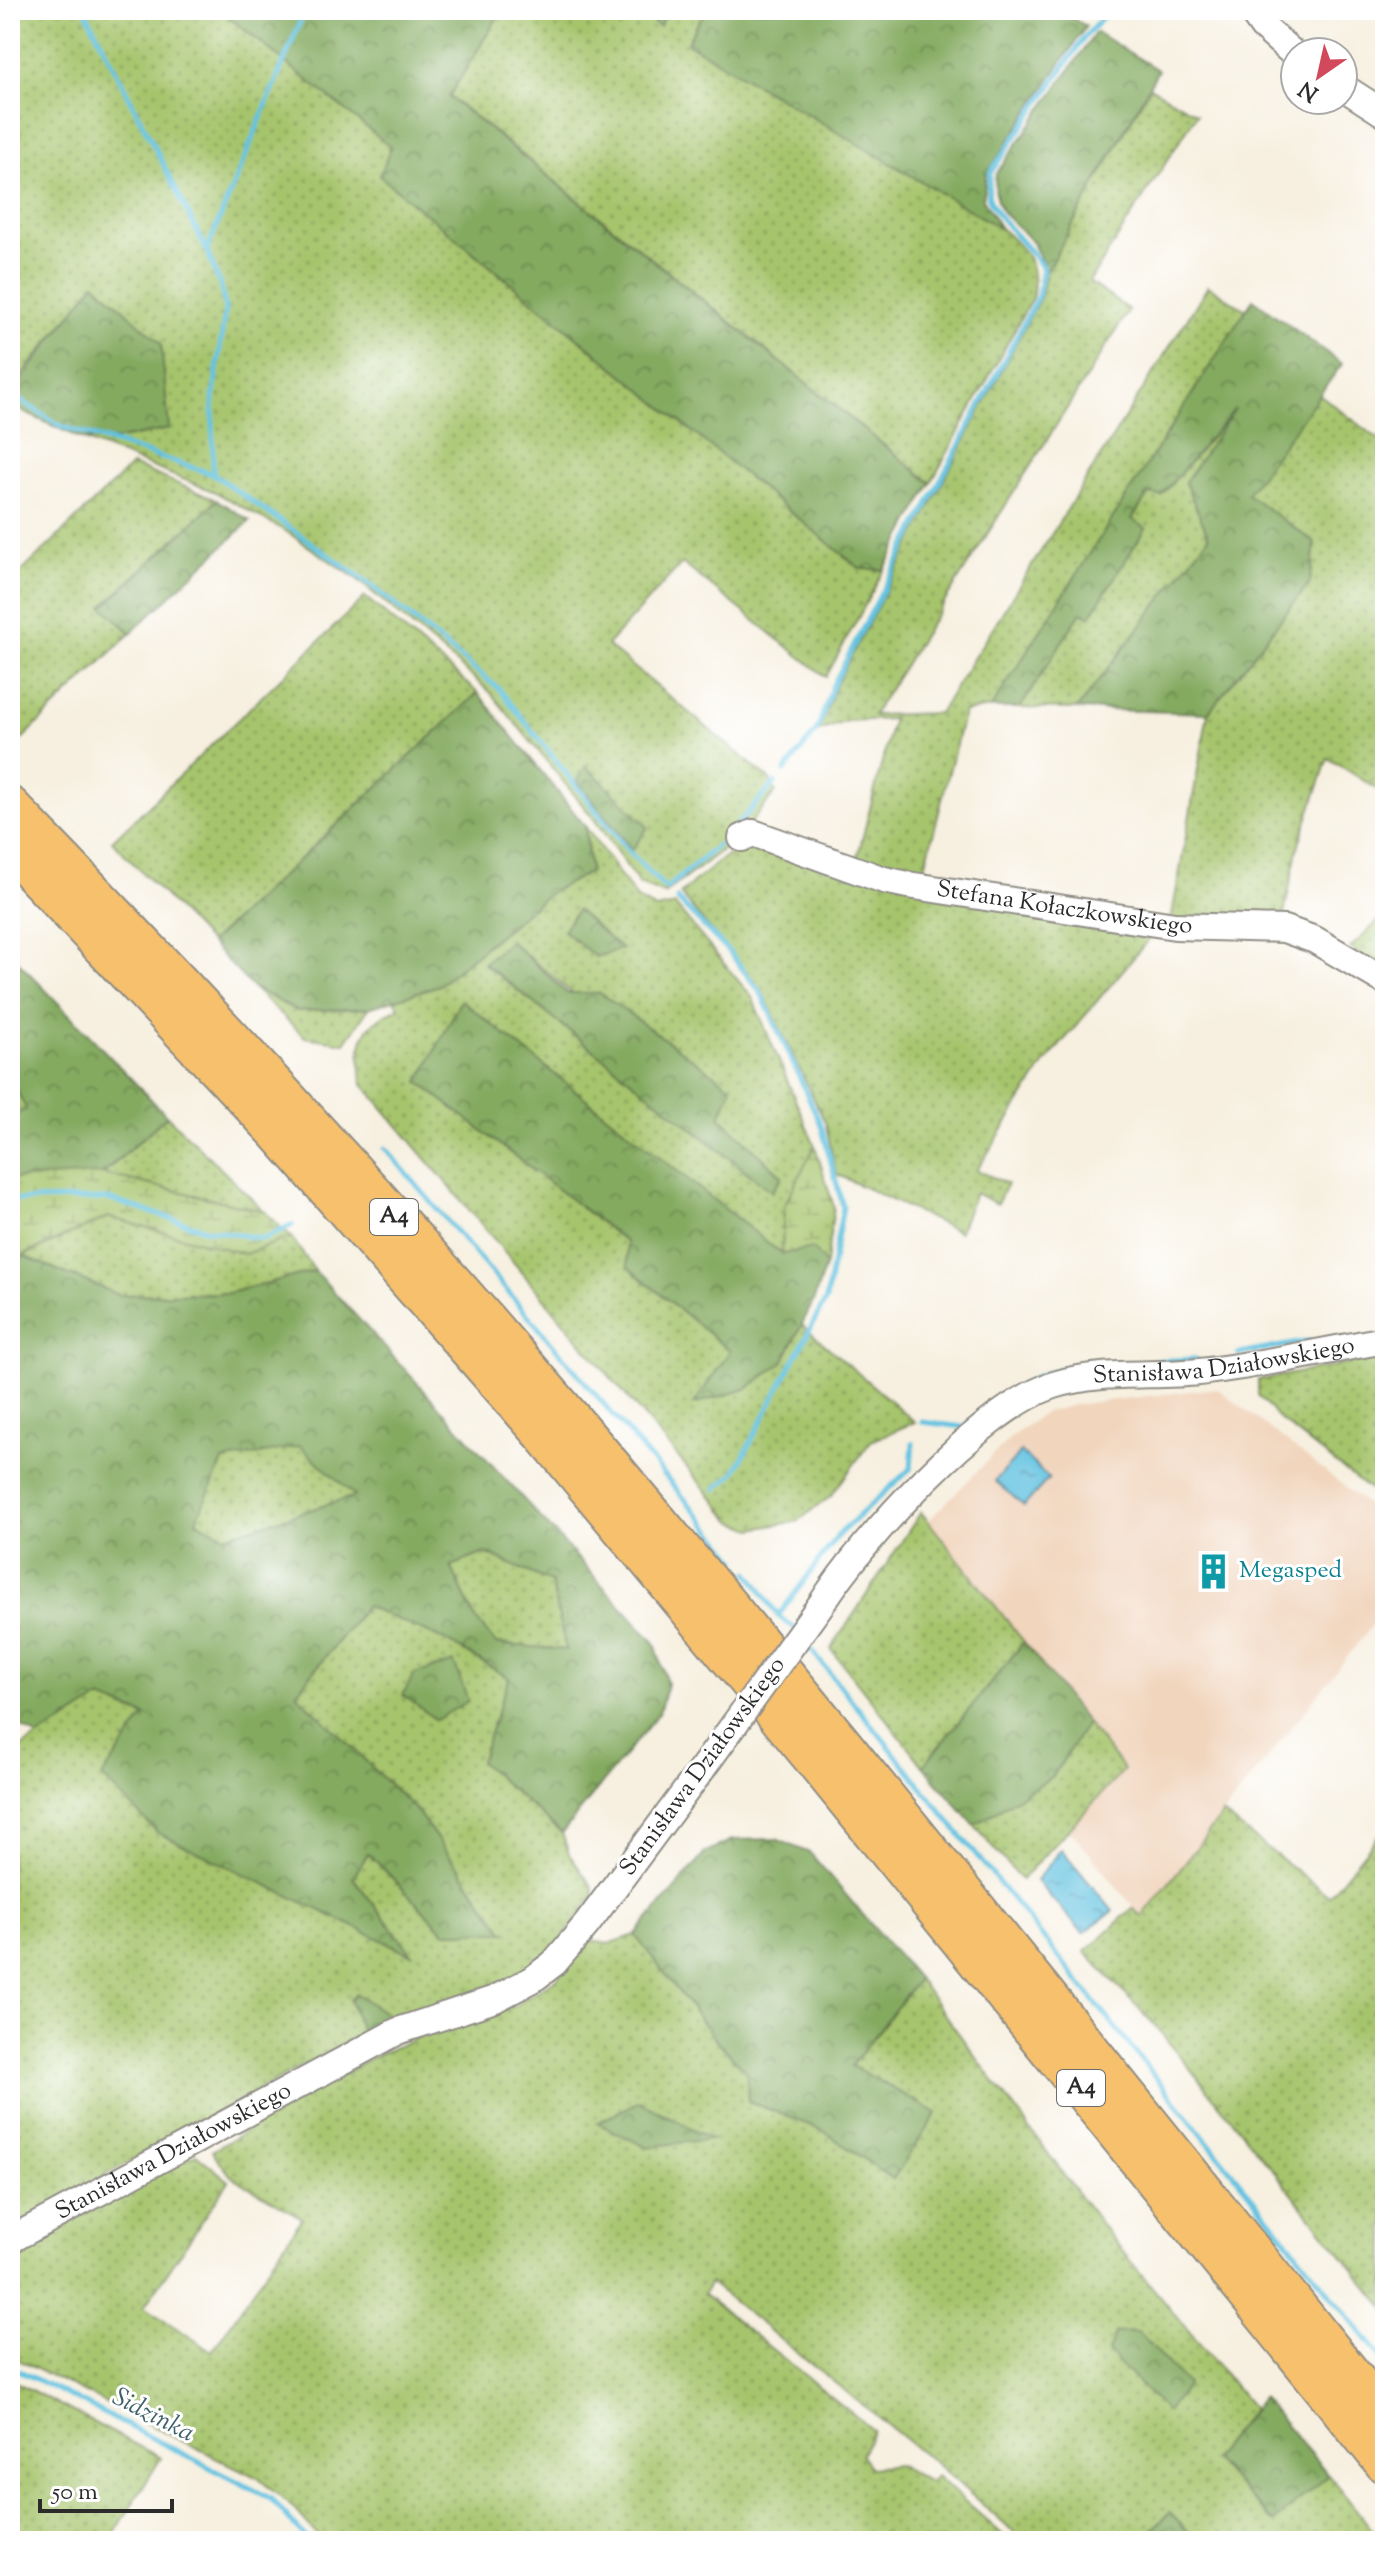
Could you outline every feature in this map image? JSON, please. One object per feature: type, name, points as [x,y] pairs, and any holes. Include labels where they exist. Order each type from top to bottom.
[{"type":"highway","name":"A4","points":[[10,806],[283,1095],[568,1415],[760,1644],[1385,2416]]},
{"type":"highway","name":"A4","points":[[10,849],[278,1133],[554,1446],[785,1723],[1385,2464]]},
{"type":"street","points":[[1251,10],[1263,27],[1279,41]]},
{"type":"street","points":[[1359,97],[1385,114]]},
{"type":"street","name":"Stefana Kołaczkowskiego","points":[[742,838],[753,833],[884,880],[908,885],[1175,926],[1284,929],[1315,940],[1385,981]]},
{"type":"street","name":"Stanisława Działowskiego","points":[[10,2240],[398,2031],[495,1999],[533,1979],[554,1963],[587,1924],[702,1769],[867,1541],[947,1459],[1034,1393],[1080,1378],[1198,1372],[1385,1340]]},
{"type":"shaded area","points":[[1217,1388],[1385,1518],[1385,1609],[1142,1917],[1069,1829],[1124,1769],[928,1521],[1011,1437],[1045,1412],[1079,1404]]},
{"type":"green space","points":[[10,10],[220,10],[392,147],[380,176],[859,568],[884,570],[826,677],[682,563],[607,645],[769,779],[776,792],[739,837],[664,894],[639,884],[594,819],[490,692],[357,579],[287,532],[215,492],[82,439],[115,440],[169,429],[95,284],[10,390]]},
{"type":"green space","points":[[220,10],[502,10],[449,97],[931,483],[884,570],[859,568],[380,176],[391,147]]},
{"type":"green space","points":[[502,10],[632,10],[659,26],[666,10],[710,10],[703,14],[687,43],[1000,228],[1024,250],[1033,273],[1033,296],[931,483],[449,96]]},
{"type":"green space","points":[[632,10],[666,10],[660,26]]},
{"type":"green space","points":[[710,10],[1059,10],[1086,26],[986,175],[983,199],[1000,228],[687,43],[703,14]]},
{"type":"green space","points":[[1096,32],[1158,70],[1046,272],[1032,243],[1000,207],[995,188],[996,174]]},
{"type":"green space","points":[[1150,87],[1197,114],[1089,282],[1129,310],[873,715],[939,713],[1208,286],[1246,310],[991,708],[964,712],[921,883],[857,859],[893,719],[847,721],[819,731],[836,685],[1041,296],[1046,272]]},
{"type":"green space","points":[[95,283],[161,343],[169,429],[115,440],[82,439],[10,406],[10,395]]},
{"type":"green space","points":[[1253,299],[1342,364],[1247,494],[1315,543],[1310,582],[1208,713],[1077,709],[1209,537],[1185,482],[1235,409],[1161,496],[1148,494],[1132,519],[1146,528],[1090,616],[1081,612],[1020,708],[991,708]]},
{"type":"green space","points":[[1319,394],[1385,444],[1385,794],[1328,758],[1297,850],[1284,915],[1171,921],[1208,713],[1310,582],[1315,543],[1246,494]]},
{"type":"green space","points":[[1244,399],[1185,482],[1209,537],[1077,709],[1020,708],[1081,612],[1090,616],[1145,529],[1132,519],[1149,494],[1161,496]]},
{"type":"green space","points":[[132,465],[217,500],[103,606],[131,633],[15,746],[10,740],[10,583]]},
{"type":"green space","points":[[217,500],[250,521],[131,633],[103,607]]},
{"type":"green space","points":[[365,597],[478,693],[210,943],[112,841]]},
{"type":"green space","points":[[478,693],[585,826],[590,872],[551,892],[439,985],[369,1008],[297,1011],[252,987],[210,943]]},
{"type":"green space","points":[[586,766],[648,827],[632,850],[577,781]]},
{"type":"green space","points":[[585,826],[637,899],[656,909],[675,905],[752,997],[815,1146],[784,1206],[782,1254],[462,1001],[419,1082],[626,1242],[628,1267],[730,1351],[695,1403],[733,1392],[760,1379],[781,1359],[801,1324],[915,1422],[871,1441],[831,1496],[798,1521],[753,1529],[732,1521],[362,1083],[360,1057],[364,1037],[375,1022],[399,1008],[395,999],[439,985],[551,892],[590,872]],"holes":[[[510,941],[720,1117],[782,1176],[772,1191],[484,964]]]},
{"type":"green space","points":[[753,844],[1155,932],[1045,1063],[977,1170],[1007,1184],[997,1204],[975,1193],[959,1232],[836,1174],[826,1124],[762,991],[680,894],[723,858]]},
{"type":"green space","points":[[577,910],[622,949],[595,957],[563,930]]},
{"type":"green space","points":[[1385,915],[1385,968],[1350,948]]},
{"type":"green space","points":[[510,941],[567,993],[600,993],[732,1087],[720,1117],[782,1176],[772,1192],[484,963]]},
{"type":"green space","points":[[10,953],[167,1116],[102,1174],[13,1179],[10,1173],[10,1117],[26,1109],[10,1077]]},
{"type":"green space","points":[[252,987],[297,1011],[369,1008],[345,1043],[305,1037]]},
{"type":"green space","points":[[461,1000],[782,1254],[813,1248],[826,1264],[813,1302],[783,1362],[746,1389],[694,1404],[730,1351],[628,1267],[626,1242],[419,1082]]},
{"type":"green space","points":[[10,1077],[27,1109],[10,1117]]},
{"type":"green space","points":[[167,1116],[264,1211],[103,1174]]},
{"type":"green space","points":[[815,1146],[834,1207],[826,1264],[812,1248],[782,1254],[784,1206]]},
{"type":"green space","points":[[10,1173],[13,1179],[103,1174],[264,1211],[291,1237],[245,1254],[108,1217],[10,1261]]},
{"type":"green space","points":[[108,1217],[245,1254],[291,1237],[315,1271],[228,1293],[119,1295],[23,1256]]},
{"type":"green space","points":[[23,1256],[119,1295],[228,1293],[315,1271],[655,1643],[667,1684],[659,1713],[562,1833],[480,1762],[509,1678],[445,1640],[366,1606],[296,1693],[416,1810],[505,1932],[445,1932],[368,1853],[353,1878],[413,1955],[158,1833],[102,1777],[145,1715],[101,1698],[38,1737],[10,1720],[10,1261]],"holes":[[[300,1446],[355,1496],[225,1536],[196,1521],[223,1461]],[[485,1553],[551,1582],[566,1650],[496,1644],[473,1615],[451,1566]]]},
{"type":"green space","points":[[1385,1357],[1385,1502],[1279,1419],[1258,1395],[1258,1380]]},
{"type":"green space","points":[[300,1445],[356,1496],[225,1536],[195,1521],[223,1461]]},
{"type":"green space","points":[[921,1512],[1024,1642],[923,1766],[831,1649]]},
{"type":"green space","points":[[485,1553],[551,1582],[566,1650],[496,1644],[473,1615],[451,1566]]},
{"type":"green space","points":[[366,1606],[445,1640],[510,1679],[480,1762],[562,1833],[569,1854],[592,1886],[594,1895],[552,1952],[506,1985],[392,2018],[356,1994],[350,2000],[362,2033],[10,2228],[10,1748],[15,1751],[101,1698],[145,1716],[411,1953],[353,1877],[368,1853],[445,1932],[505,1932],[416,1810],[296,1694]]},
{"type":"green space","points":[[1024,1642],[1087,1723],[1053,1776],[974,1825],[923,1766]]},
{"type":"green space","points":[[454,1662],[468,1701],[436,1720],[403,1695],[414,1674]]},
{"type":"green space","points":[[1087,1723],[1124,1770],[1021,1880],[974,1825],[1053,1776]]},
{"type":"green space","points":[[1223,1814],[1329,1896],[1385,1827],[1385,2308],[1153,2023],[1085,1952],[1133,1908],[1142,1917]]},
{"type":"green space","points":[[776,1839],[810,1853],[918,1979],[852,2066],[937,2113],[893,2179],[822,2130],[748,2101],[747,2073],[713,2036],[635,1935],[706,1852],[732,1840]]},
{"type":"green space","points":[[635,1935],[713,2036],[748,2073],[749,2101],[822,2130],[893,2179],[852,2066],[918,1979],[1112,2239],[1253,2408],[1213,2460],[1274,2522],[1329,2475],[1381,2541],[1197,2541],[1170,2512],[1141,2541],[1023,2541],[939,2466],[710,2283],[703,2294],[873,2430],[861,2456],[870,2468],[898,2465],[929,2482],[936,2476],[1010,2541],[322,2541],[292,2507],[258,2478],[10,2356],[10,2259],[45,2235],[196,2154],[229,2181],[144,2307],[212,2351],[302,2218],[231,2176],[212,2151],[371,2058],[431,2031],[514,2006],[556,1979],[587,1940],[609,1944]]},
{"type":"green space","points":[[357,1994],[392,2018],[362,2033],[350,2000]]},
{"type":"green space","points":[[639,2101],[712,2139],[646,2147],[597,2123]]},
{"type":"green space","points":[[1139,2332],[1187,2384],[1167,2412],[1108,2352],[1115,2333]]},
{"type":"green space","points":[[10,2379],[161,2458],[110,2541],[10,2541]]},
{"type":"green space","points":[[1262,2398],[1329,2475],[1274,2522],[1213,2459]]},
{"type":"green space","points":[[1170,2512],[1197,2541],[1141,2541]]},
{"type":"water","points":[[1021,1452],[1049,1478],[1024,1506],[995,1481]]},
{"type":"water","points":[[1061,1849],[1113,1911],[1083,1933],[1036,1881]]},
{"type":"waterway","points":[[85,10],[207,251],[222,290],[225,310],[213,401],[213,474]]},
{"type":"waterway","points":[[207,250],[305,10]]},
{"type":"waterway","points":[[785,771],[817,730],[833,685],[1038,296],[1043,268],[993,206],[988,195],[990,173],[1084,38],[1109,10]]},
{"type":"waterway","points":[[10,394],[61,426],[213,474],[367,582],[499,689],[629,852],[666,889],[718,845]]},
{"type":"waterway","points":[[724,839],[775,783]]},
{"type":"waterway","points":[[677,899],[730,953],[761,993],[821,1125],[843,1207],[826,1299],[735,1472],[716,1489]]},
{"type":"waterway","points":[[385,1148],[737,1560]]},
{"type":"waterway","points":[[10,1200],[108,1199],[205,1229],[264,1239],[292,1225]]},
{"type":"waterway","points":[[1239,1354],[1309,1341]]},
{"type":"waterway","points":[[1153,1361],[1195,1359]]},
{"type":"waterway","points":[[1005,1397],[1047,1373],[1095,1364]]},
{"type":"waterway","points":[[922,1422],[964,1427],[968,1424]]},
{"type":"waterway","points":[[778,1616],[839,1534],[911,1468],[913,1443]]},
{"type":"waterway","points":[[749,1572],[778,1616],[793,1627]]},
{"type":"waterway","points":[[804,1641],[1385,2362]]},
{"type":"waterway","name":"Sidzinka","points":[[10,2366],[270,2498],[308,2541]]},
{"type":"place","name":"Megasped","points":[[1213,1571]]}]
